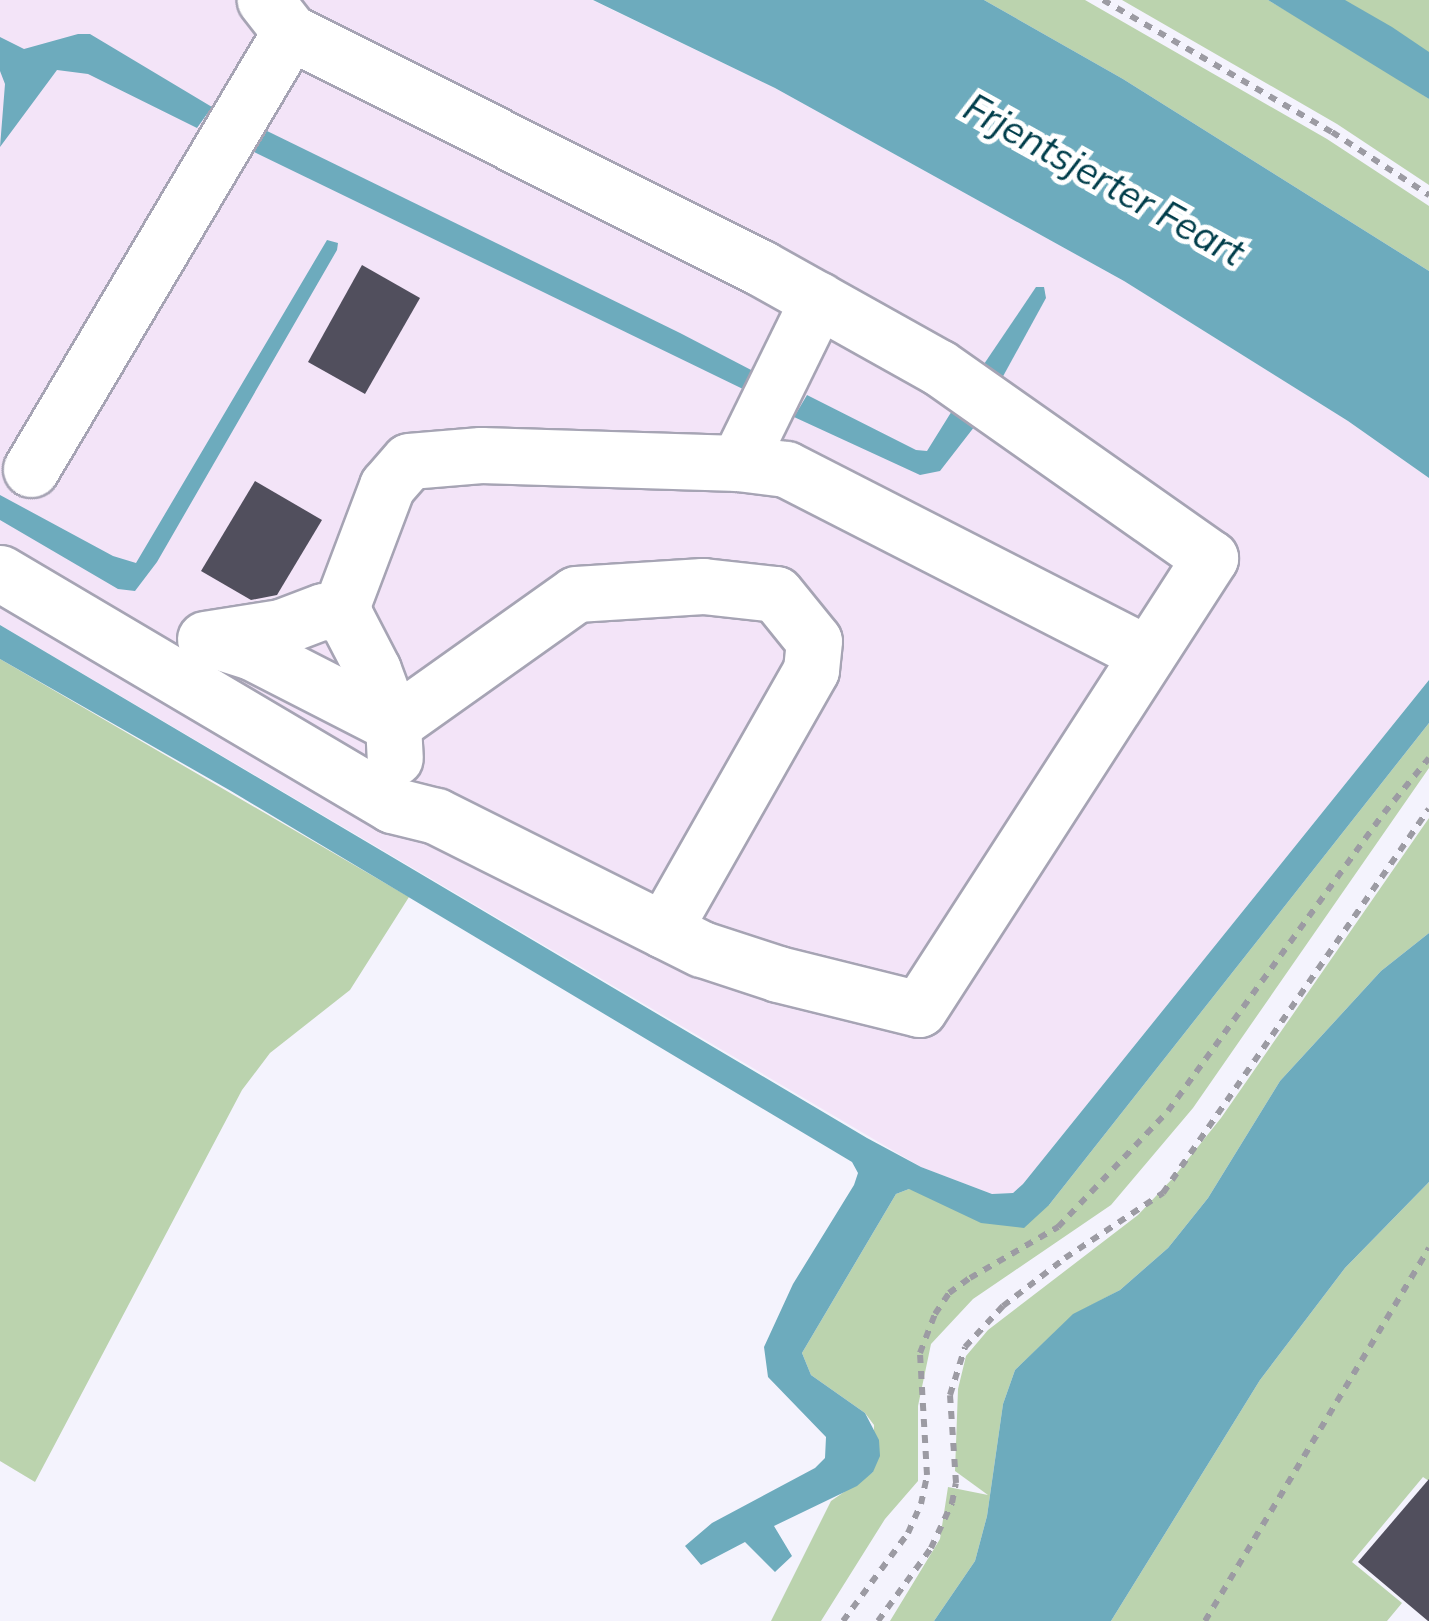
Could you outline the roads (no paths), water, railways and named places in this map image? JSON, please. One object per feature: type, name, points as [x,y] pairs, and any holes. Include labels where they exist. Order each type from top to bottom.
[{"type":"lane","points":[[0,572],[392,805],[436,816],[663,930],[744,964],[919,1009],[1210,558],[938,367],[278,16],[31,469]]},
{"type":"lane","points":[[738,463],[818,300]]},
{"type":"lane","points":[[340,613],[387,486],[410,462],[481,455],[738,463],[786,469],[1147,654]]},
{"type":"lane","points":[[393,724],[576,594],[704,586],[776,594],[814,641],[811,670],[663,930]]},
{"type":"lane","points":[[205,638],[282,627],[324,611],[340,613],[356,634],[393,724],[399,772],[436,816]]},
{"type":"lane","points":[[87,624],[205,638],[252,652],[393,724]]},
{"type":"water","name":"Frjentsjerter Feart","points":[[593,0],[984,0],[1123,79],[1429,271],[1429,478],[1348,421],[1124,281],[775,88]]},
{"type":"water","points":[[1268,0],[1345,0],[1392,27],[1429,52],[1429,99]]},
{"type":"water","points":[[90,34],[212,107],[197,128],[88,74],[57,70],[0,147],[5,84],[0,71],[0,37],[24,49]]},
{"type":"water","points":[[263,129],[755,372],[745,390],[250,150]]},
{"type":"water","points":[[327,240],[338,243],[337,250],[157,562],[135,591],[118,589],[0,520],[0,495],[113,556],[136,563]]},
{"type":"water","points":[[1036,287],[1044,287],[1046,298],[1001,380],[982,367]]},
{"type":"water","points":[[807,395],[916,450],[927,451],[955,406],[978,422],[940,471],[920,475],[794,417]]},
{"type":"water","points":[[0,625],[867,1138],[921,1167],[992,1194],[1013,1193],[1023,1184],[1429,680],[1429,723],[1049,1205],[1024,1228],[981,1223],[909,1189],[896,1194],[802,1353],[811,1375],[865,1413],[879,1440],[880,1456],[873,1472],[857,1486],[774,1526],[792,1556],[775,1572],[745,1542],[701,1565],[685,1546],[712,1523],[815,1468],[825,1458],[826,1437],[768,1377],[764,1347],[793,1284],[854,1185],[858,1173],[852,1162],[231,791],[0,659]]},
{"type":"water","points":[[1429,933],[1429,1182],[1345,1268],[1260,1380],[1111,1621],[934,1621],[975,1561],[987,1516],[1003,1404],[1015,1370],[1073,1314],[1120,1290],[1168,1248],[1208,1198],[1280,1081],[1381,971]]}]
